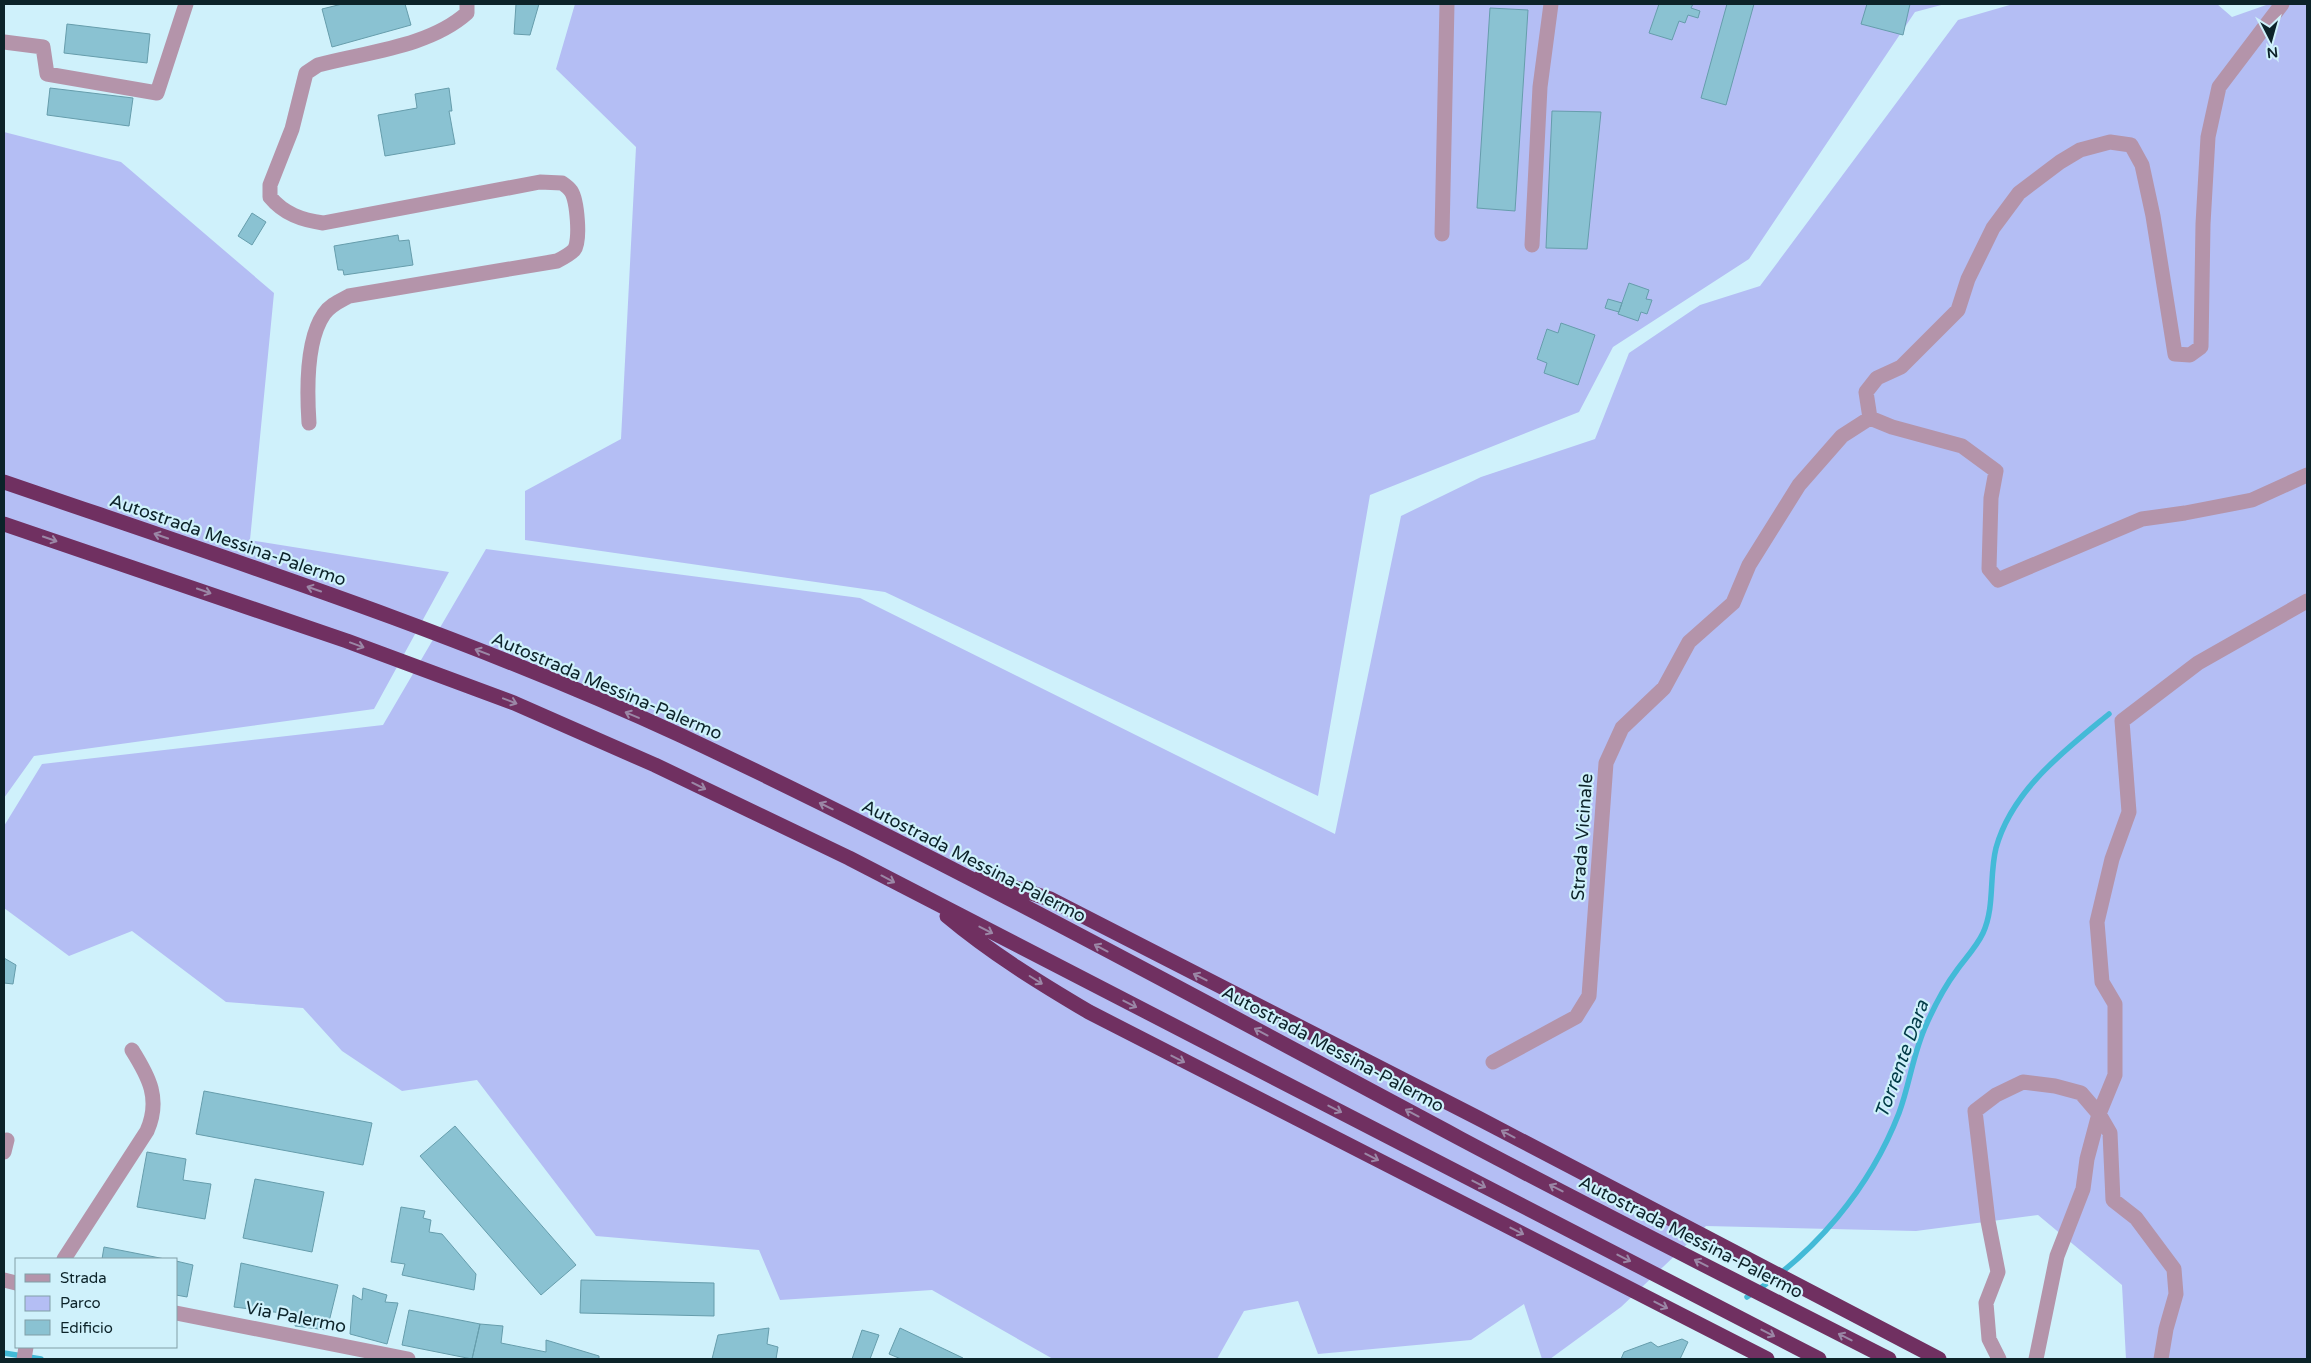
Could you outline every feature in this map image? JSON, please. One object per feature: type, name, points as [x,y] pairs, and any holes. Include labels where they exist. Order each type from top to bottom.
[{"type":"highway","name":"Autostrada Messina-Palermo","points":[[4,482],[369,609],[523,667],[677,734],[870,827],[1475,1146],[1888,1359]]},
{"type":"highway","points":[[4,524],[328,634],[504,699],[655,765],[849,858],[1819,1359]]},
{"type":"highway","points":[[944,866],[1050,899],[1939,1359]]},
{"type":"highway","points":[[927,899],[964,931],[1033,978],[1081,1007],[1767,1359]]},
{"type":"street","points":[[4,42],[43,47],[47,74],[157,93],[186,4]]},
{"type":"street","points":[[309,423],[307,398],[313,342],[317,327],[325,312],[337,302],[349,296],[557,261],[566,257],[575,249],[578,235],[576,209],[572,192],[562,183],[540,182],[323,223],[303,220],[290,214],[276,205],[270,197],[270,185],[292,130],[306,73],[318,65],[416,41],[436,33],[459,20],[467,13],[467,4]]},
{"type":"street","points":[[1442,234],[1447,4]]},
{"type":"street","points":[[1532,245],[1540,87],[1551,4]]},
{"type":"street","points":[[2282,4],[2219,87],[2208,137],[2203,224],[2201,347],[2190,355],[2175,354],[2153,216],[2142,166],[2131,145],[2110,142],[2080,150],[2060,162],[2019,193],[1993,228],[1968,279],[1958,310],[1901,367],[1877,378],[1866,392],[1870,418],[1892,427],[1962,446],[1996,471],[1991,498],[1989,569],[1998,580],[2142,519],[2252,500],[2307,476]]},
{"type":"street","name":"Strada Vicinale","points":[[1494,1062],[1576,1017],[1590,996],[1606,762],[1622,728],[1664,688],[1689,642],[1733,603],[1749,565],[1800,485],[1842,436],[1870,418]]},
{"type":"street","points":[[2036,1359],[2057,1256],[2084,1189],[2088,1159],[2099,1114],[2115,1075],[2116,1004],[2102,982],[2097,922],[2112,858],[2129,812],[2122,721],[2198,663],[2307,601]]},
{"type":"street","points":[[65,1258],[146,1131],[153,1117],[154,1102],[150,1086],[144,1068],[132,1050]]},
{"type":"street","points":[[1999,1359],[1990,1339],[1986,1303],[1998,1272],[1988,1221],[1975,1112],[1996,1095],[2023,1082],[2055,1086],[2081,1093],[2099,1114],[2110,1132],[2113,1200],[2136,1218],[2174,1269],[2176,1294],[2160,1359]]},
{"type":"street","name":"Via Palermo","points":[[178,1313],[408,1359]]},
{"type":"green space","points":[[575,4],[1945,4],[1915,12],[1749,259],[1613,347],[1579,412],[1370,495],[1318,796],[885,592],[525,540],[525,491],[621,439],[636,147],[556,69]]},
{"type":"green space","points":[[2013,4],[2217,4],[2232,17],[2269,4],[2307,4],[2307,1359],[2126,1359],[2122,1285],[2038,1215],[1916,1231],[1706,1226],[1621,1307],[1550,1359],[1542,1359],[1524,1304],[1471,1340],[1318,1354],[1298,1301],[1244,1311],[1217,1359],[1053,1359],[932,1290],[780,1300],[759,1250],[596,1236],[477,1080],[402,1091],[342,1051],[303,1008],[226,1002],[132,931],[69,956],[4,908],[4,826],[42,764],[383,725],[486,549],[860,598],[1335,834],[1401,516],[1481,477],[1595,439],[1629,353],[1700,305],[1760,286],[1958,20]]},
{"type":"green space","points":[[4,132],[121,162],[274,293],[250,540],[449,572],[374,709],[34,756],[4,798]]},
{"type":"building","points":[[342,4],[405,4],[411,25],[332,47],[322,9]]},
{"type":"building","points":[[516,4],[539,4],[530,35],[514,34]]},
{"type":"building","points":[[1659,4],[1693,4],[1691,8],[1700,11],[1698,18],[1688,15],[1685,23],[1679,21],[1672,40],[1649,33]]},
{"type":"building","points":[[1727,4],[1754,4],[1726,105],[1701,98]]},
{"type":"building","points":[[1867,4],[1910,4],[1903,35],[1861,24]]},
{"type":"building","points":[[1490,8],[1528,10],[1515,211],[1477,208]]},
{"type":"building","points":[[67,24],[150,34],[147,63],[64,53]]},
{"type":"building","points":[[50,88],[133,98],[129,126],[47,115]]},
{"type":"building","points":[[449,88],[452,111],[449,111],[455,144],[385,156],[378,115],[417,108],[415,94]]},
{"type":"building","points":[[1552,111],[1601,112],[1587,249],[1546,248]]},
{"type":"building","points":[[252,213],[266,222],[252,245],[238,236]]},
{"type":"building","points":[[398,235],[399,241],[409,240],[413,265],[344,275],[343,270],[338,270],[334,246]]},
{"type":"building","points":[[1629,283],[1649,290],[1646,299],[1652,300],[1647,314],[1641,312],[1638,321],[1618,314]]},
{"type":"building","points":[[1608,299],[1622,303],[1619,312],[1605,308]]},
{"type":"building","points":[[1561,323],[1595,335],[1578,385],[1544,373],[1547,363],[1537,359],[1547,329],[1558,333]]},
{"type":"building","points":[[4,958],[16,965],[13,984],[4,983]]},
{"type":"building","points":[[204,1091],[372,1123],[363,1165],[196,1134]]},
{"type":"building","points":[[455,1126],[576,1265],[541,1295],[420,1156]]},
{"type":"building","points":[[147,1152],[186,1159],[183,1180],[211,1184],[205,1219],[137,1207]]},
{"type":"building","points":[[255,1179],[324,1192],[312,1252],[243,1238]]},
{"type":"building","points":[[401,1207],[425,1211],[423,1218],[431,1220],[429,1232],[442,1234],[476,1274],[474,1290],[402,1275],[405,1264],[391,1262]]},
{"type":"building","points":[[104,1247],[160,1258],[102,1258]]},
{"type":"building","points":[[178,1261],[193,1265],[187,1297],[178,1295]]},
{"type":"building","points":[[241,1263],[338,1285],[327,1330],[295,1326],[298,1315],[234,1307]]},
{"type":"building","points":[[581,1280],[714,1283],[714,1316],[580,1313]]},
{"type":"building","points":[[363,1288],[387,1295],[385,1302],[398,1303],[387,1344],[350,1334],[353,1295],[362,1300]]},
{"type":"building","points":[[409,1310],[480,1324],[472,1359],[402,1345]]},
{"type":"building","points":[[480,1324],[503,1326],[501,1343],[546,1352],[546,1340],[599,1356],[599,1359],[472,1359]]},
{"type":"building","points":[[769,1328],[767,1344],[778,1347],[776,1359],[712,1359],[718,1335]]},
{"type":"building","points":[[900,1328],[963,1358],[901,1359],[889,1354]]},
{"type":"building","points":[[862,1330],[879,1335],[870,1359],[852,1359]]},
{"type":"building","points":[[1682,1339],[1688,1342],[1680,1359],[1621,1359],[1624,1352],[1651,1342],[1658,1347]]},
{"type":"waterway","name":"Torrente Dara","points":[[1747,1297],[1772,1280],[1817,1240],[1838,1217],[1873,1167],[1899,1113],[1918,1045],[1930,1016],[1948,982],[1974,948],[1987,923],[1991,902],[1994,859],[2004,827],[2014,808],[2042,773],[2109,714]]},
{"type":"waterway","name":"Torrente Dara","points":[[4,1353],[41,1359]]}]
